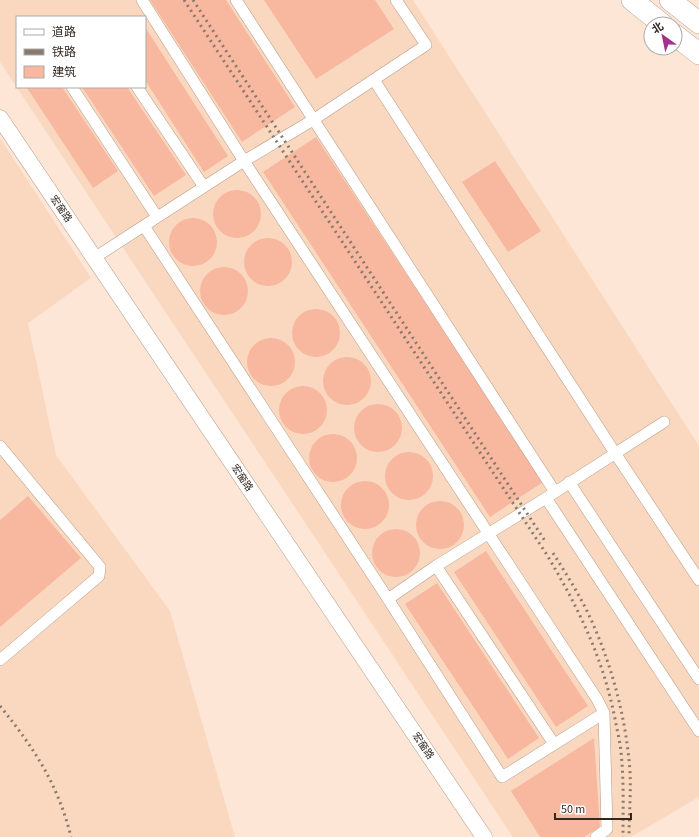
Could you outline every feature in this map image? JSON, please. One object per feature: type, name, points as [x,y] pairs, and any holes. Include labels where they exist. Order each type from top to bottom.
[{"type":"highway","points":[[632,0],[652,16]]},
{"type":"highway","points":[[670,0],[699,23]]},
{"type":"highway","points":[[683,41],[699,54]]},
{"type":"street","points":[[142,0],[244,161],[597,699],[604,713],[607,829],[596,837]]},
{"type":"street","points":[[236,0],[551,495],[699,731]]},
{"type":"street","points":[[94,258],[244,161],[313,120],[426,45],[396,0]]},
{"type":"street","points":[[374,80],[615,453],[699,580]]},
{"type":"street","points":[[73,88],[157,217]]},
{"type":"street","points":[[138,88],[204,187]]},
{"type":"street","name":"宏奤路","points":[[0,118],[484,837]]},
{"type":"street","points":[[144,226],[388,599],[502,777],[604,713]]},
{"type":"street","points":[[388,599],[436,566],[551,495],[664,422]]},
{"type":"street","points":[[0,446],[100,566],[99,576],[1,659]]},
{"type":"street","points":[[569,482],[699,679]]},
{"type":"street","points":[[436,566],[554,744]]},
{"type":"shaded area","points":[[0,0],[413,0],[699,446],[699,797],[631,837],[513,837],[17,88],[146,88],[146,16],[16,16],[16,86],[0,62]]},
{"type":"shaded area","points":[[0,138],[91,278],[28,323],[56,455],[170,611],[235,837],[0,837]]},
{"type":"building","points":[[150,0],[226,0],[295,107],[242,142]]},
{"type":"building","points":[[264,0],[375,0],[394,29],[316,79]]},
{"type":"building","points":[[146,29],[228,156],[204,172],[146,82]]},
{"type":"building","points":[[27,88],[63,88],[118,171],[93,188]]},
{"type":"building","points":[[83,88],[128,88],[186,175],[154,196]]},
{"type":"building","points":[[316,137],[543,482],[490,517],[263,172]]},
{"type":"building","points":[[495,161],[541,231],[508,252],[462,182]]},
{"type":"building","points":[[237,190],[246,192],[254,197],[259,205],[261,214],[259,223],[254,231],[246,236],[237,238],[228,236],[220,231],[215,223],[213,214],[215,205],[220,197],[228,192]]},
{"type":"building","points":[[193,218],[202,220],[210,225],[215,233],[217,242],[215,251],[210,259],[202,264],[193,266],[184,264],[176,259],[171,251],[169,242],[171,233],[176,225],[184,220]]},
{"type":"building","points":[[268,238],[277,240],[285,245],[290,253],[292,262],[290,271],[285,279],[277,284],[268,286],[259,284],[251,279],[246,271],[244,262],[246,253],[251,245],[259,240]]},
{"type":"building","points":[[224,267],[233,269],[241,274],[246,282],[248,291],[246,300],[241,308],[233,313],[224,315],[215,313],[207,308],[202,300],[200,291],[202,282],[207,274],[215,269]]},
{"type":"building","points":[[316,309],[325,311],[333,316],[338,324],[340,333],[338,342],[333,350],[325,355],[316,357],[307,355],[299,350],[294,342],[292,333],[294,324],[299,316],[307,311]]},
{"type":"building","points":[[271,338],[280,340],[288,345],[293,353],[295,362],[293,371],[288,379],[280,384],[271,386],[262,384],[254,379],[249,371],[247,362],[249,353],[254,345],[262,340]]},
{"type":"building","points":[[347,357],[356,359],[364,364],[369,372],[371,381],[369,390],[364,398],[356,403],[347,405],[338,403],[330,398],[325,390],[323,381],[325,372],[330,364],[338,359]]},
{"type":"building","points":[[303,386],[312,388],[320,393],[325,401],[327,410],[325,419],[320,427],[312,432],[303,434],[294,432],[286,427],[281,419],[279,410],[281,401],[286,393],[294,388]]},
{"type":"building","points":[[378,404],[387,406],[395,411],[400,419],[402,428],[400,437],[395,445],[387,450],[378,452],[369,450],[361,445],[356,437],[354,428],[356,419],[361,411],[369,406]]},
{"type":"building","points":[[333,434],[342,436],[350,441],[355,449],[357,458],[355,467],[350,475],[342,480],[333,482],[324,480],[316,475],[311,467],[309,458],[311,449],[316,441],[324,436]]},
{"type":"building","points":[[409,452],[418,454],[426,459],[431,467],[433,476],[431,485],[426,493],[418,498],[409,500],[400,498],[392,493],[387,485],[385,476],[387,467],[392,459],[400,454]]},
{"type":"building","points":[[365,481],[374,483],[382,488],[387,496],[389,505],[387,514],[382,522],[374,527],[365,529],[356,527],[348,522],[343,514],[341,505],[343,496],[348,488],[356,483]]},
{"type":"building","points":[[28,496],[81,558],[0,627],[0,520]]},
{"type":"building","points":[[440,501],[449,503],[457,508],[462,516],[464,525],[462,534],[457,542],[449,547],[440,549],[431,547],[423,542],[418,534],[416,525],[418,516],[423,508],[431,503]]},
{"type":"building","points":[[396,529],[405,531],[413,536],[418,544],[420,553],[418,562],[413,570],[405,575],[396,577],[387,575],[379,570],[374,562],[372,553],[374,544],[379,536],[387,531]]},
{"type":"building","points":[[486,551],[588,706],[556,727],[454,572]]},
{"type":"building","points":[[437,583],[539,738],[508,759],[405,604]]},
{"type":"building","points":[[594,738],[600,827],[584,837],[540,837],[511,791]]},
{"type":"railway","points":[[184,0],[547,555],[569,595],[597,655],[604,675],[615,719],[622,763],[623,837]]},
{"type":"railway","points":[[193,0],[545,541]]},
{"type":"railway","points":[[553,553],[587,611],[609,665],[627,741],[630,769],[629,837]]},
{"type":"railway","points":[[0,706],[24,737],[52,783],[66,818],[71,837]]}]
